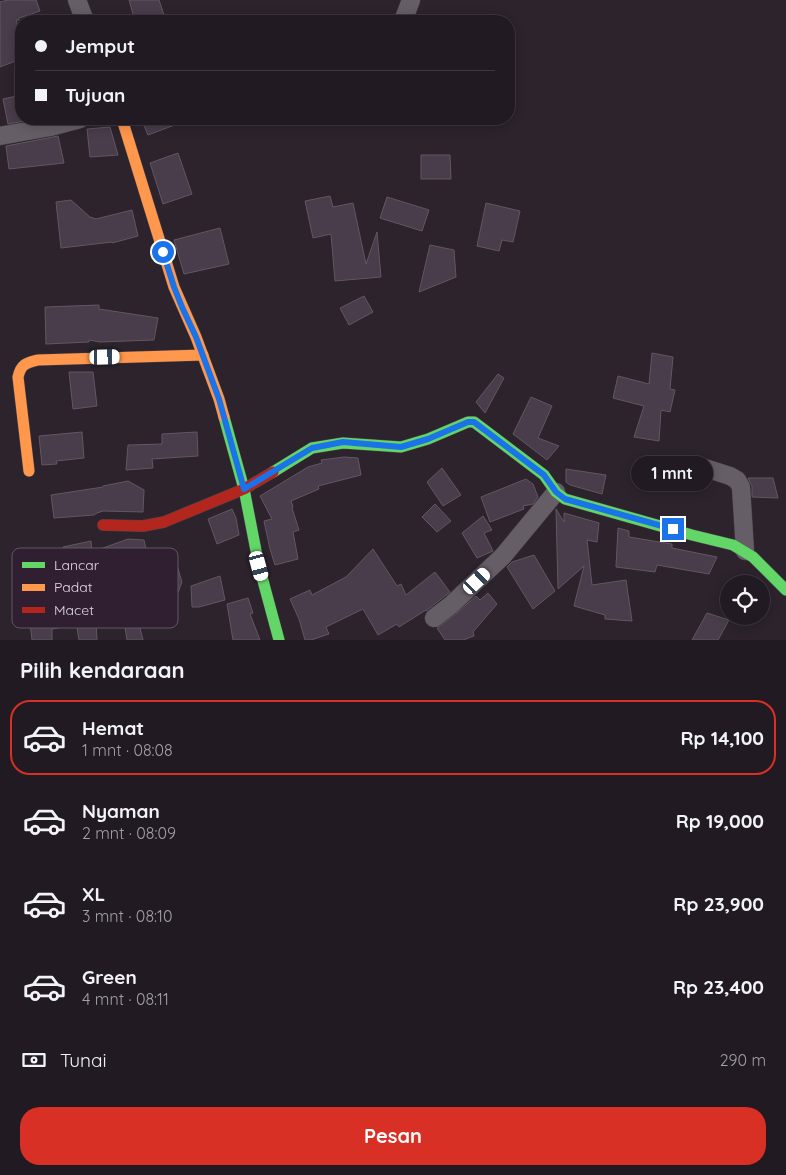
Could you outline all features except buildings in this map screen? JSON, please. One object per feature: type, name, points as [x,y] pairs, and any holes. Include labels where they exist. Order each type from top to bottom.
[{"type":"street","points":[[77,0],[83,15]]},
{"type":"street","points":[[405,15],[411,0]]},
{"type":"street","points":[[0,136],[58,125]]},
{"type":"street","points":[[124,125],[174,287],[196,337],[219,399],[244,489],[259,566],[279,640]]},
{"type":"street","points":[[28,471],[18,377],[20,370],[27,363],[38,360],[203,355]]},
{"type":"street","points":[[103,525],[143,526],[164,522],[244,489],[312,448],[343,442],[401,447],[428,439],[468,422],[474,422],[544,475],[556,492],[565,499],[733,544],[753,557],[786,590]]},
{"type":"street","points":[[706,468],[730,476],[739,482],[745,551]]},
{"type":"street","points":[[434,618],[503,556],[556,492]]},
{"type":"traffic: fast","points":[[224,417],[244,489],[259,566],[279,640]]},
{"type":"traffic: fast","points":[[273,472],[312,448],[343,443],[401,447],[428,439],[468,422],[474,422],[544,475],[556,492],[565,499],[733,545],[753,557],[786,590]]},
{"type":"traffic: slow","points":[[124,125],[174,287],[196,337],[224,417]]},
{"type":"traffic: slow","points":[[29,471],[18,377],[25,365],[38,360],[203,355]]},
{"type":"traffic: jam","points":[[103,525],[143,526],[164,522],[244,489],[273,472]]},
{"type":"route","points":[[163,252],[174,287],[196,337],[219,399],[244,489],[312,448],[343,442],[401,447],[428,439],[468,422],[474,422],[544,475],[556,492],[565,499],[673,529]]}]
